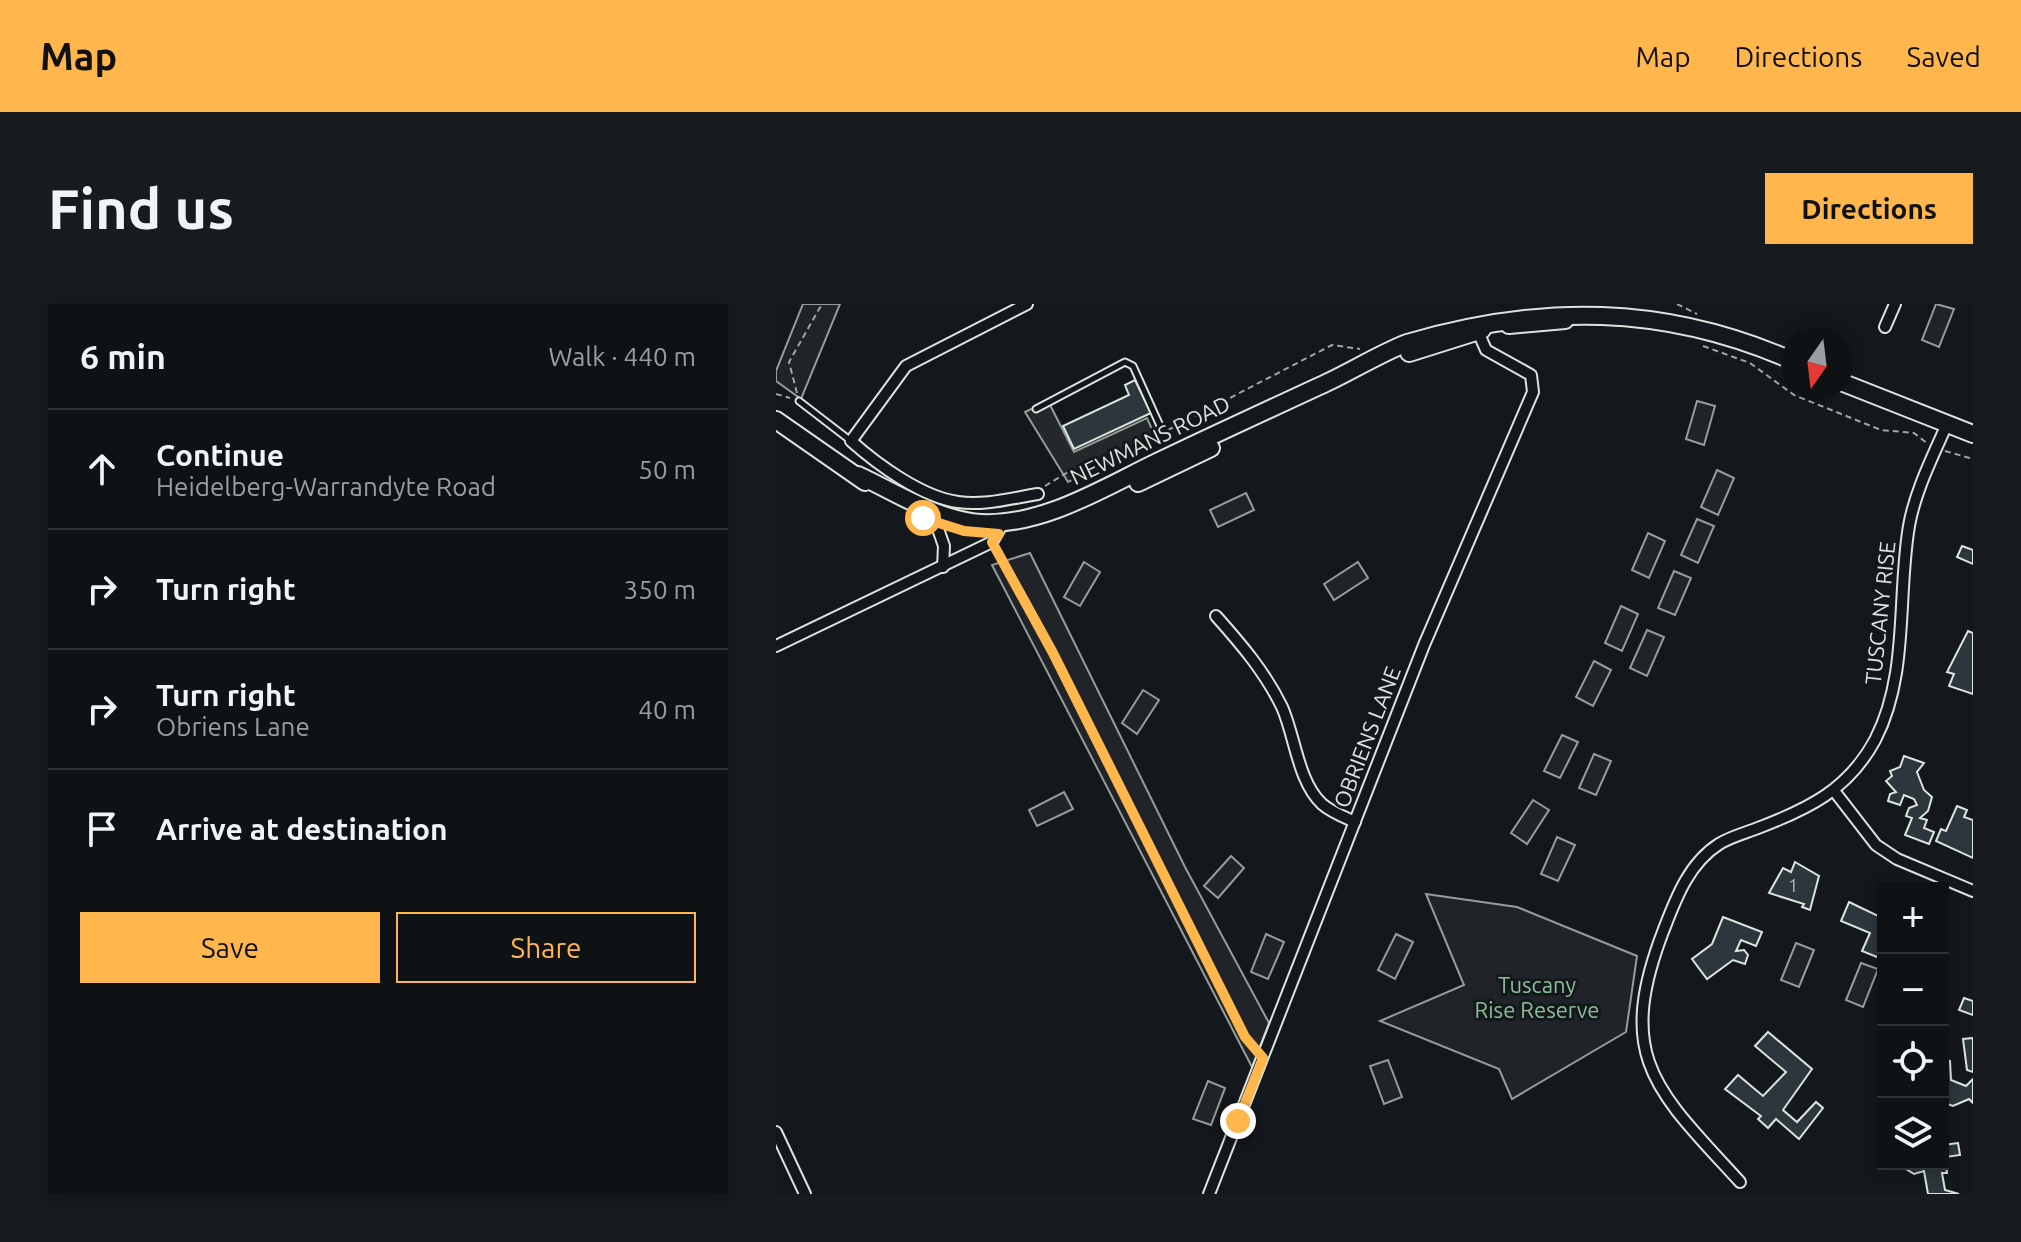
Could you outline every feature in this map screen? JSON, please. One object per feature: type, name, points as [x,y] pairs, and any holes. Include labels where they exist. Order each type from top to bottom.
[{"type":"main road","name":"NEWMANS ROAD","points":[[998,533],[1068,504],[1405,343],[1541,310],[1625,311],[1705,332],[1781,358]]},
{"type":"main road","points":[[1853,387],[1973,434]]},
{"type":"main road","points":[[776,420],[902,507],[936,523],[964,531],[998,533]]},
{"type":"main road","points":[[858,475],[938,513],[998,533]]},
{"type":"street","points":[[1027,304],[906,366],[851,441],[903,477],[945,500],[974,503],[1038,494]]},
{"type":"street","points":[[1885,327],[1895,304]]},
{"type":"street","name":"OBRIENS LANE","points":[[1209,1194],[1424,645],[1533,392],[1531,375],[1524,368],[1486,350],[1476,326]]},
{"type":"street","name":"TUSCANY RISE","points":[[1740,1182],[1667,1100],[1651,1074],[1640,1011],[1659,942],[1678,894],[1697,864],[1719,844],[1798,813],[1835,792],[1868,752],[1891,699],[1909,524],[1947,424]]},
{"type":"street","points":[[936,523],[944,546],[943,567]]},
{"type":"street","name":"NEWMANS ROAD","points":[[776,646],[943,567],[998,533]]},
{"type":"street","points":[[1216,616],[1250,654],[1270,685],[1292,732],[1314,795],[1332,811],[1355,822]]},
{"type":"street","points":[[1835,792],[1876,845],[1897,859],[1973,891]]},
{"type":"street","points":[[776,1132],[805,1194]]},
{"type":"lane","points":[[1036,409],[1125,362],[1133,366],[1162,430]]},
{"type":"lane","points":[[799,401],[851,441]]},
{"type":"path","points":[[799,401],[789,362],[822,304]]},
{"type":"path","points":[[1677,304],[1705,318],[1702,344],[1706,349],[1750,363],[1794,395],[1881,430],[1914,433],[1929,444]]},
{"type":"path","points":[[1162,430],[1332,345],[1368,350]]},
{"type":"path","points":[[776,394],[799,401]]},
{"type":"path","points":[[1944,450],[1973,459]]},
{"type":"path","points":[[1038,494],[1061,474],[1068,472]]},
{"type":"path","points":[[998,533],[1053,653],[1245,1037],[1263,1058]]},
{"type":"green space","points":[[803,304],[840,304],[801,399],[776,381],[776,371]]},
{"type":"green space","points":[[1936,304],[1954,309],[1939,347],[1922,340]]},
{"type":"green space","points":[[1697,401],[1715,406],[1704,445],[1686,439]]},
{"type":"green space","points":[[1717,470],[1734,478],[1718,515],[1701,507]]},
{"type":"green space","points":[[1246,493],[1254,510],[1218,527],[1210,510]]},
{"type":"green space","points":[[1697,519],[1714,526],[1698,563],[1681,555]]},
{"type":"green space","points":[[1648,533],[1665,541],[1649,578],[1632,570]]},
{"type":"green space","points":[[1030,553],[1185,867],[1269,1023],[1252,1067],[992,565]]},
{"type":"green space","points":[[1084,562],[1100,572],[1080,606],[1064,597]]},
{"type":"green space","points":[[1358,562],[1368,578],[1334,600],[1324,584]]},
{"type":"green space","points":[[1674,571],[1691,578],[1675,615],[1658,608]]},
{"type":"green space","points":[[1621,606],[1638,614],[1622,651],[1605,643]]},
{"type":"green space","points":[[1647,630],[1664,637],[1647,676],[1630,668]]},
{"type":"green space","points":[[1594,661],[1611,670],[1593,706],[1576,697]]},
{"type":"green space","points":[[1143,690],[1159,700],[1137,734],[1122,723]]},
{"type":"green space","points":[[1562,735],[1578,742],[1560,778],[1544,771]]},
{"type":"green space","points":[[1594,754],[1611,761],[1596,795],[1579,788]]},
{"type":"green space","points":[[1064,792],[1073,809],[1037,826],[1029,810]]},
{"type":"green space","points":[[1533,800],[1549,810],[1527,844],[1511,833]]},
{"type":"green space","points":[[1557,837],[1575,845],[1558,881],[1541,874]]},
{"type":"green space","points":[[1231,856],[1244,868],[1218,898],[1204,886]]},
{"type":"green space","name":"Tuscany Rise Reserve","points":[[1426,894],[1517,907],[1637,956],[1626,1032],[1512,1099],[1499,1069],[1380,1021],[1464,985]]},
{"type":"green space","points":[[1266,934],[1284,942],[1268,979],[1251,972]]},
{"type":"green space","points":[[1396,934],[1413,942],[1395,979],[1378,970]]},
{"type":"green space","points":[[1796,943],[1814,950],[1799,987],[1781,980]]},
{"type":"green space","points":[[1861,963],[1877,969],[1863,1007],[1846,1000]]},
{"type":"green space","points":[[1388,1060],[1402,1097],[1384,1104],[1370,1066]]},
{"type":"green space","points":[[1208,1081],[1225,1088],[1211,1125],[1193,1119]]},
{"type":"shaded area","points":[[1048,401],[1074,452],[1147,418],[1157,440],[1068,482],[1025,412]]},
{"type":"building","points":[[1135,380],[1151,413],[1074,449],[1063,426],[1129,395],[1125,385]]},
{"type":"building","points":[[1962,546],[1973,550],[1973,564],[1957,557]]},
{"type":"building","points":[[1968,631],[1973,633],[1973,694],[1949,686],[1954,674],[1947,672]]},
{"type":"building","points":[[1904,756],[1924,763],[1917,772],[1924,790],[1932,797],[1928,811],[1920,818],[1927,820],[1924,828],[1934,832],[1929,844],[1905,835],[1912,818],[1906,816],[1909,808],[1917,805],[1914,799],[1904,795],[1900,805],[1888,801],[1890,794],[1896,792],[1886,781],[1892,776],[1890,771],[1900,767]]},
{"type":"building","points":[[1957,806],[1967,810],[1964,817],[1973,820],[1973,858],[1936,841],[1941,829],[1946,831]]},
{"type":"building","points":[[1795,862],[1819,876],[1810,910],[1802,907],[1804,904],[1769,893],[1783,868],[1791,872]]},
{"type":"building","points":[[1849,902],[1877,916],[1877,957],[1862,951],[1870,933],[1841,921]]},
{"type":"building","points":[[1723,917],[1762,932],[1756,946],[1741,940],[1736,951],[1744,950],[1748,955],[1745,964],[1733,960],[1707,979],[1692,959],[1712,944]]},
{"type":"building","points":[[1964,998],[1973,1001],[1973,1015],[1959,1010]]},
{"type":"building","points":[[1768,1032],[1812,1069],[1783,1110],[1797,1122],[1816,1102],[1823,1108],[1799,1139],[1776,1119],[1768,1128],[1758,1119],[1761,1116],[1725,1089],[1738,1075],[1763,1096],[1786,1072],[1755,1046]]},
{"type":"building","points":[[1973,1038],[1973,1072],[1967,1070],[1963,1039]]},
{"type":"building","points":[[1949,1061],[1951,1080],[1966,1086],[1973,1079],[1973,1103],[1969,1099],[1949,1105]]},
{"type":"building","points":[[1958,1143],[1960,1155],[1949,1156],[1949,1144]]},
{"type":"building","points":[[1908,1170],[1947,1170],[1947,1173],[1942,1173],[1945,1190],[1959,1194],[1928,1194],[1924,1171],[1914,1174]]},
{"type":"route","points":[[923,518],[964,531],[999,534],[992,542],[1053,653],[1245,1037],[1263,1058],[1238,1121]]}]
